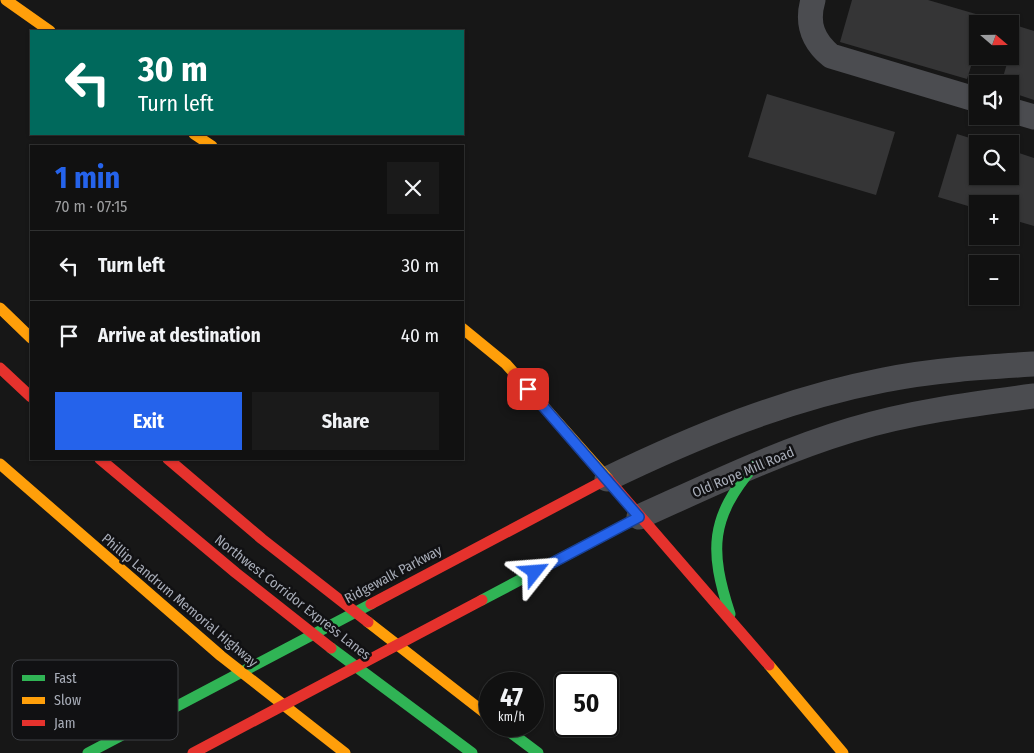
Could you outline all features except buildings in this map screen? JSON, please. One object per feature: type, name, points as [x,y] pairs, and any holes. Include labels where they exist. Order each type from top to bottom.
[{"type":"main road","points":[[6,0],[49,30]]},
{"type":"main road","points":[[196,135],[210,145]]},
{"type":"main road","points":[[0,308],[30,337]]},
{"type":"main road","points":[[464,330],[506,364],[734,624],[842,753]]},
{"type":"main road","points":[[0,368],[30,396]]},
{"type":"main road","points":[[0,460],[22,485]]},
{"type":"main road","name":"Northwest Corridor Express Lanes","points":[[101,460],[267,598],[417,714],[472,753]]},
{"type":"main road","points":[[169,460],[262,539],[479,708]]},
{"type":"main road","name":"Phillip Landrum Memorial Highway","points":[[0,464],[220,656],[345,753]]},
{"type":"main road","points":[[734,624],[722,592],[716,562],[716,533],[724,508],[737,485],[754,466]]},
{"type":"main road","name":"Ridgewalk Parkway","points":[[178,705],[427,572],[606,479]]},
{"type":"main road","name":"Old Rope Mill Road","points":[[193,753],[639,517]]},
{"type":"main road","points":[[517,737],[538,753]]},
{"type":"main road","name":"Ridgewalk Parkway","points":[[88,753],[113,740]]},
{"type":"street","points":[[813,0],[809,13],[811,32],[818,46],[831,56],[969,97]]},
{"type":"street","points":[[1019,113],[1034,117]]},
{"type":"street","points":[[606,479],[684,442],[738,421],[813,397],[884,380],[978,368],[1034,364]]},
{"type":"street","name":"Old Rope Mill Road","points":[[639,517],[805,445],[892,420],[940,409],[1034,396]]},
{"type":"traffic: fast","points":[[730,614],[719,571],[718,536],[729,502],[754,466]]},
{"type":"traffic: fast","points":[[482,600],[639,517]]},
{"type":"traffic: fast","points":[[178,706],[371,604]]},
{"type":"traffic: fast","points":[[331,648],[472,753]]},
{"type":"traffic: fast","points":[[517,737],[538,753]]},
{"type":"traffic: fast","points":[[88,753],[113,740]]},
{"type":"traffic: slow","points":[[6,0],[49,30]]},
{"type":"traffic: slow","points":[[196,135],[210,145]]},
{"type":"traffic: slow","points":[[0,308],[30,337]]},
{"type":"traffic: slow","points":[[464,330],[506,364],[608,479]]},
{"type":"traffic: slow","points":[[0,464],[221,656],[345,753]]},
{"type":"traffic: slow","points":[[368,622],[479,708]]},
{"type":"traffic: slow","points":[[769,665],[843,753]]},
{"type":"traffic: jam","points":[[0,368],[30,396]]},
{"type":"traffic: jam","points":[[101,460],[236,573],[331,648]]},
{"type":"traffic: jam","points":[[169,460],[262,539],[368,622]]},
{"type":"traffic: jam","points":[[371,604],[607,479]]},
{"type":"traffic: jam","points":[[608,479],[769,665]]},
{"type":"traffic: jam","points":[[193,753],[482,600]]},
{"type":"route","points":[[528,389],[639,517],[535,572]]}]
